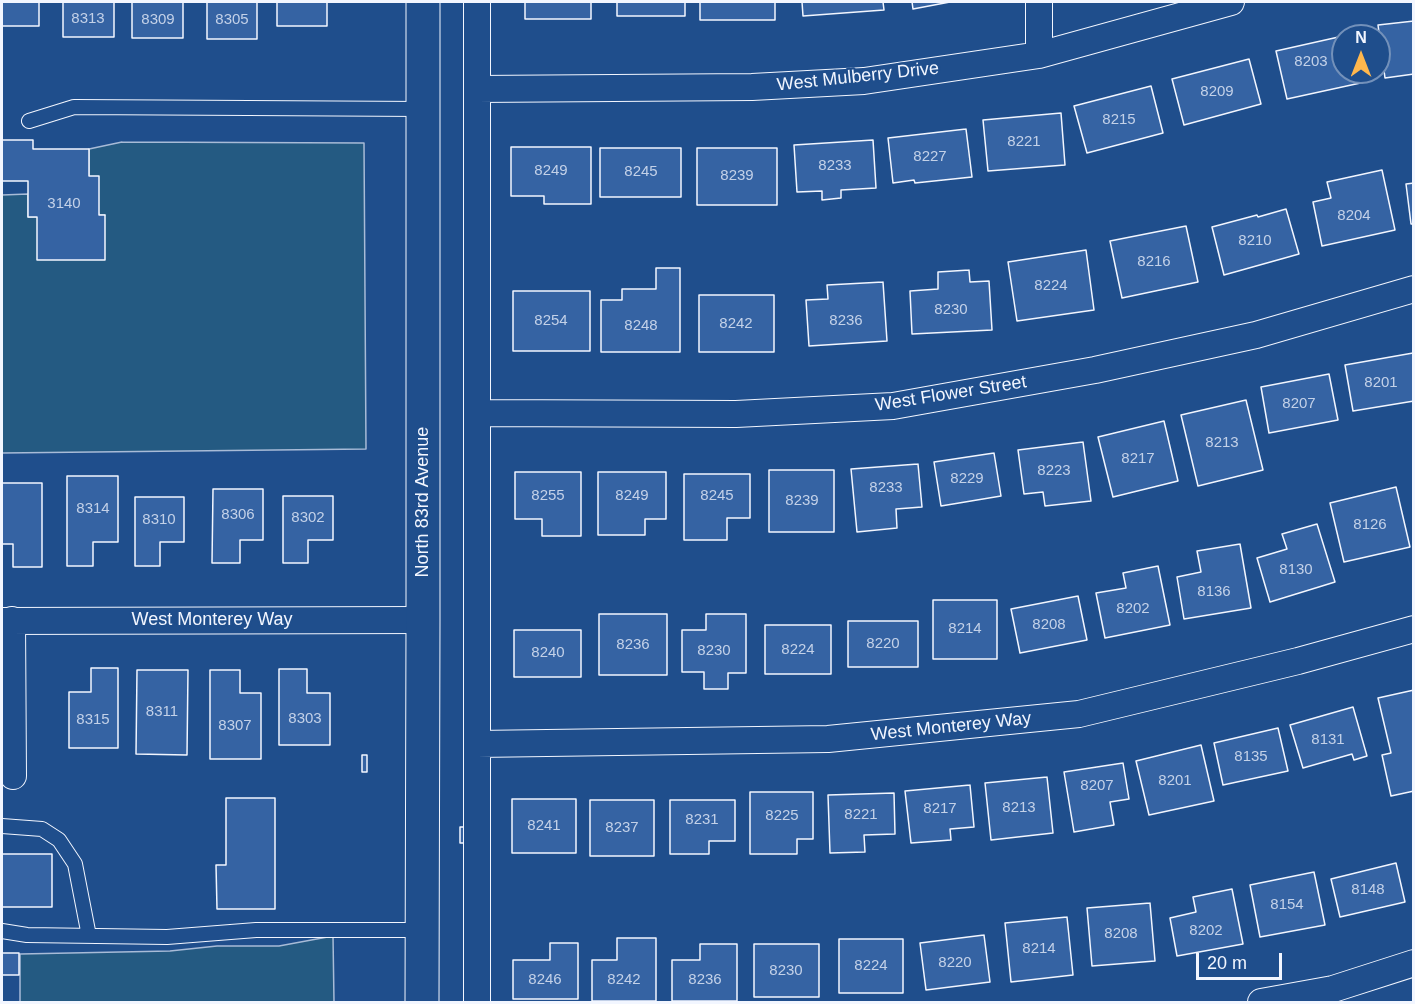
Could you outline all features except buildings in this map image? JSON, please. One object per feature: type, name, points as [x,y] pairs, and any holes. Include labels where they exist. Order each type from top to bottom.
[{"type":"main road","name":"North 83rd Avenue","points":[[422,1002],[423,2]]},
{"type":"street","points":[[477,2],[477,1002]]},
{"type":"street","points":[[1039,2],[1039,55]]},
{"type":"street","name":"West Mulberry Drive","points":[[477,89],[752,87],[864,81],[1039,55],[1231,2]]},
{"type":"street","name":"West Flower Street","points":[[477,413],[736,414],[893,406],[1095,370],[1256,335],[1413,289]]},
{"type":"street","name":"West Monterey Way","points":[[7,621],[423,620]]},
{"type":"street","points":[[7,621],[13,776]]},
{"type":"street","name":"West Monterey Way","points":[[477,744],[828,739],[1079,714],[1298,661],[1413,628]]},
{"type":"street","points":[[1261,1002],[1333,989],[1413,963]]},
{"type":"lane","points":[[29,121],[74,107],[423,109]]},
{"type":"lane","points":[[2,826],[42,829],[59,840],[75,864],[89,936]]},
{"type":"lane","points":[[2,931],[27,935],[167,936],[256,930],[422,930]]},
{"type":"shaded area","points":[[122,142],[364,143],[366,449],[2,453],[2,195],[28,194],[28,217],[105,215],[99,215],[89,176],[89,149]]},
{"type":"shaded area","points":[[333,936],[334,1002],[20,1002],[20,954],[170,951],[217,946],[279,946]]}]
